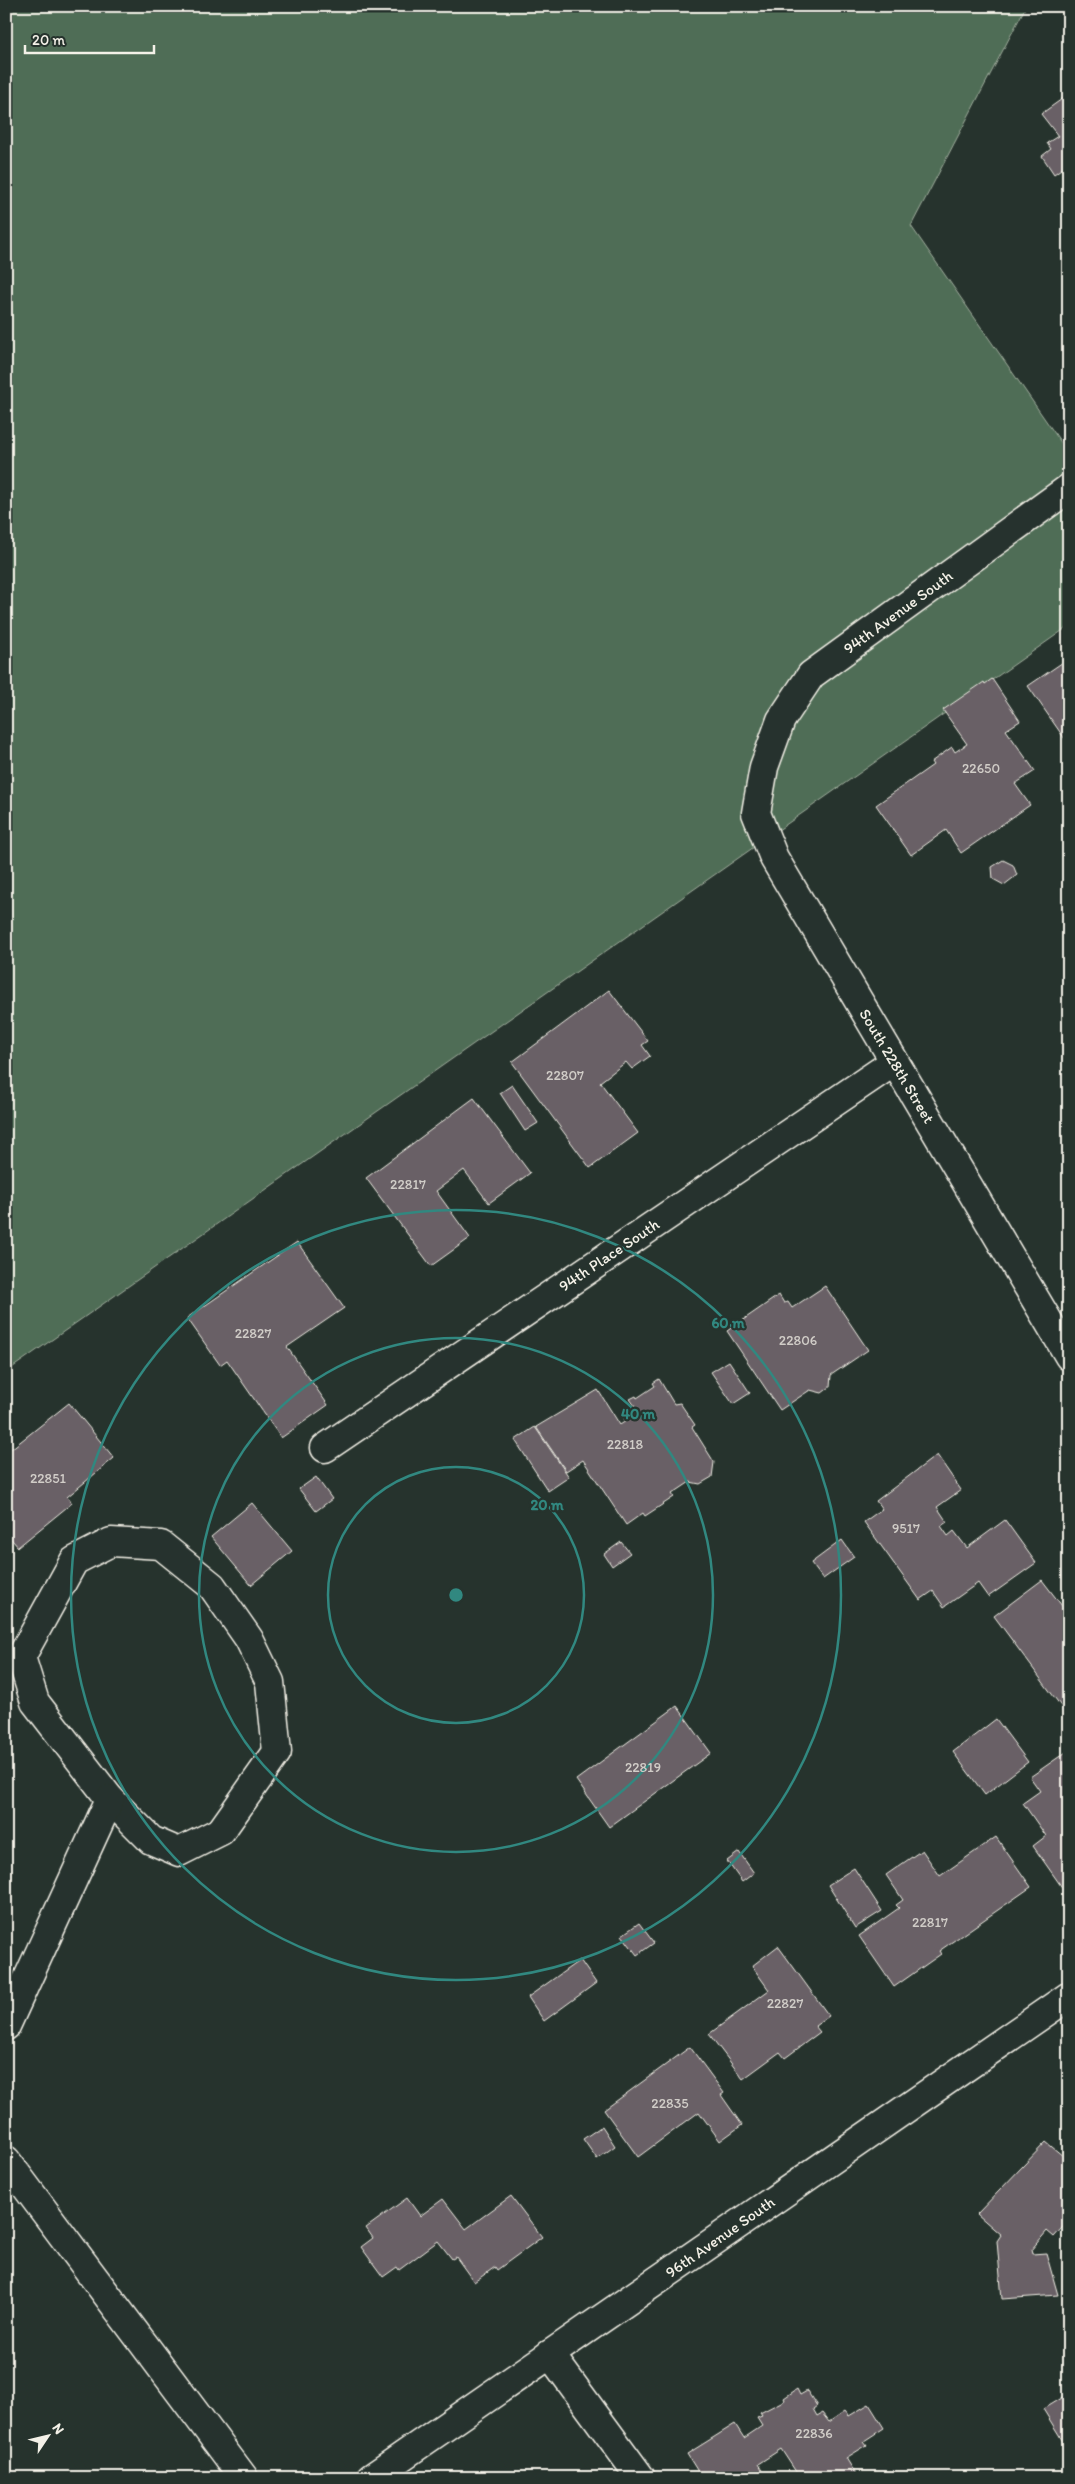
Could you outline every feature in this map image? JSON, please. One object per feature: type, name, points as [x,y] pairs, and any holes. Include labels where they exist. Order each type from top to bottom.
[{"type":"street","name":"94th Avenue South","points":[[764,767],[781,720],[811,675],[1069,488]]},
{"type":"street","name":"South 228th Street","points":[[764,767],[756,813],[774,858],[1069,1356]]},
{"type":"street","name":"94th Place South","points":[[325,1448],[894,1062]]},
{"type":"street","points":[[111,1542],[161,1545],[212,1586],[249,1639],[270,1682],[277,1752],[221,1831],[179,1852],[151,1840],[110,1799],[34,1702],[21,1657],[74,1562],[111,1542]]},
{"type":"street","points":[[6,2026],[110,1799]]},
{"type":"street","name":"96th Avenue South","points":[[371,2478],[1069,1996]]},
{"type":"street","points":[[6,2160],[244,2478]]},
{"type":"street","points":[[550,2354],[642,2478]]},
{"type":"green space","points":[[6,6],[1026,6],[911,226],[1069,454],[1069,626],[6,1372]]},
{"type":"building","points":[[1069,94],[1069,174],[1064,167],[1054,174],[1042,156],[1051,149],[1047,143],[1058,136],[1041,114]]},
{"type":"building","points":[[1069,658],[1069,745],[1028,686]]},
{"type":"building","points":[[992,679],[1020,721],[1006,730],[1035,771],[1015,784],[1030,805],[961,853],[946,830],[911,855],[876,805],[933,765],[931,762],[952,747],[955,752],[967,744],[943,710],[984,682],[985,684]]},
{"type":"building","points":[[1003,860],[1013,865],[1017,875],[1004,885],[993,879],[992,867]]},
{"type":"building","points":[[609,990],[648,1041],[642,1045],[650,1056],[632,1069],[626,1062],[600,1082],[638,1133],[590,1168],[512,1062]]},
{"type":"building","points":[[512,1085],[538,1123],[525,1131],[500,1093]]},
{"type":"building","points":[[474,1098],[530,1173],[489,1203],[464,1170],[436,1191],[470,1238],[431,1266],[366,1178]]},
{"type":"building","points":[[297,1242],[344,1308],[287,1347],[328,1405],[281,1438],[227,1360],[220,1365],[187,1318]]},
{"type":"building","points":[[825,1286],[868,1350],[831,1375],[830,1387],[822,1393],[810,1390],[780,1410],[727,1331],[779,1295],[784,1303],[788,1302],[792,1308]]},
{"type":"building","points":[[729,1361],[750,1393],[733,1404],[711,1372]]},
{"type":"building","points":[[659,1379],[674,1404],[680,1403],[695,1425],[692,1427],[714,1462],[712,1477],[700,1484],[690,1482],[672,1494],[674,1497],[645,1516],[643,1513],[626,1525],[583,1460],[566,1471],[536,1427],[598,1390],[620,1425],[626,1421],[622,1415],[635,1406],[630,1399],[636,1396],[637,1398],[655,1386],[653,1383]]},
{"type":"building","points":[[69,1403],[114,1458],[67,1497],[72,1503],[18,1547],[6,1533],[6,1453]]},
{"type":"building","points":[[535,1427],[569,1477],[548,1491],[515,1440]]},
{"type":"building","points":[[937,1455],[961,1490],[937,1507],[947,1522],[941,1526],[948,1536],[954,1531],[967,1548],[1005,1520],[1036,1563],[988,1597],[978,1583],[944,1607],[933,1591],[920,1600],[864,1522],[882,1509],[876,1501]]},
{"type":"building","points":[[316,1477],[332,1499],[316,1511],[299,1489]]},
{"type":"building","points":[[252,1503],[292,1551],[251,1585],[211,1537]]},
{"type":"building","points":[[842,1540],[854,1557],[823,1579],[811,1563]]},
{"type":"building","points":[[621,1542],[630,1553],[612,1566],[604,1554]]},
{"type":"building","points":[[1042,1580],[1069,1615],[1069,1717],[994,1616]]},
{"type":"building","points":[[677,1706],[711,1753],[609,1827],[576,1780]]},
{"type":"building","points":[[996,1719],[1028,1762],[985,1795],[953,1752]]},
{"type":"building","points":[[1069,1750],[1069,1891],[1066,1893],[1033,1846],[1046,1836],[1023,1803],[1040,1791],[1030,1777]]},
{"type":"building","points":[[996,1837],[1031,1887],[939,1951],[941,1954],[894,1987],[859,1936],[899,1908],[896,1905],[903,1900],[886,1875],[922,1850],[940,1876]]},
{"type":"building","points":[[739,1852],[754,1873],[742,1882],[727,1861]]},
{"type":"building","points":[[854,1868],[882,1911],[855,1928],[828,1885]]},
{"type":"building","points":[[639,1923],[654,1943],[637,1955],[622,1935]]},
{"type":"building","points":[[778,1946],[829,2016],[815,2026],[820,2032],[785,2058],[780,2052],[743,2079],[709,2034],[769,1990],[752,1966]]},
{"type":"building","points":[[580,1960],[596,1983],[544,2021],[528,1997]]},
{"type":"building","points":[[690,2047],[724,2093],[721,2095],[742,2125],[720,2141],[699,2112],[638,2157],[604,2110]]},
{"type":"building","points":[[602,2126],[615,2146],[597,2159],[583,2139]]},
{"type":"building","points":[[1046,2142],[1069,2161],[1069,2210],[1066,2208],[1064,2211],[1069,2215],[1069,2220],[1054,2237],[1047,2231],[1031,2250],[1032,2254],[1046,2253],[1058,2295],[1002,2299],[997,2241],[1001,2235],[977,2214]]},
{"type":"building","points":[[511,2196],[542,2237],[497,2270],[495,2267],[474,2282],[456,2257],[452,2259],[438,2241],[399,2270],[397,2267],[383,2277],[361,2247],[373,2238],[366,2228],[407,2198],[420,2216],[443,2199],[466,2229]]},
{"type":"building","points":[[797,2389],[800,2395],[807,2391],[817,2406],[813,2409],[817,2416],[822,2413],[829,2422],[845,2411],[849,2416],[869,2404],[884,2428],[864,2441],[867,2445],[846,2458],[857,2476],[853,2478],[800,2478],[781,2449],[758,2464],[764,2474],[759,2478],[702,2478],[687,2454],[735,2424],[744,2438],[762,2426],[757,2418],[762,2416],[760,2413],[785,2400],[784,2398]]},
{"type":"building","points":[[1069,2393],[1069,2451],[1043,2409]]}]
